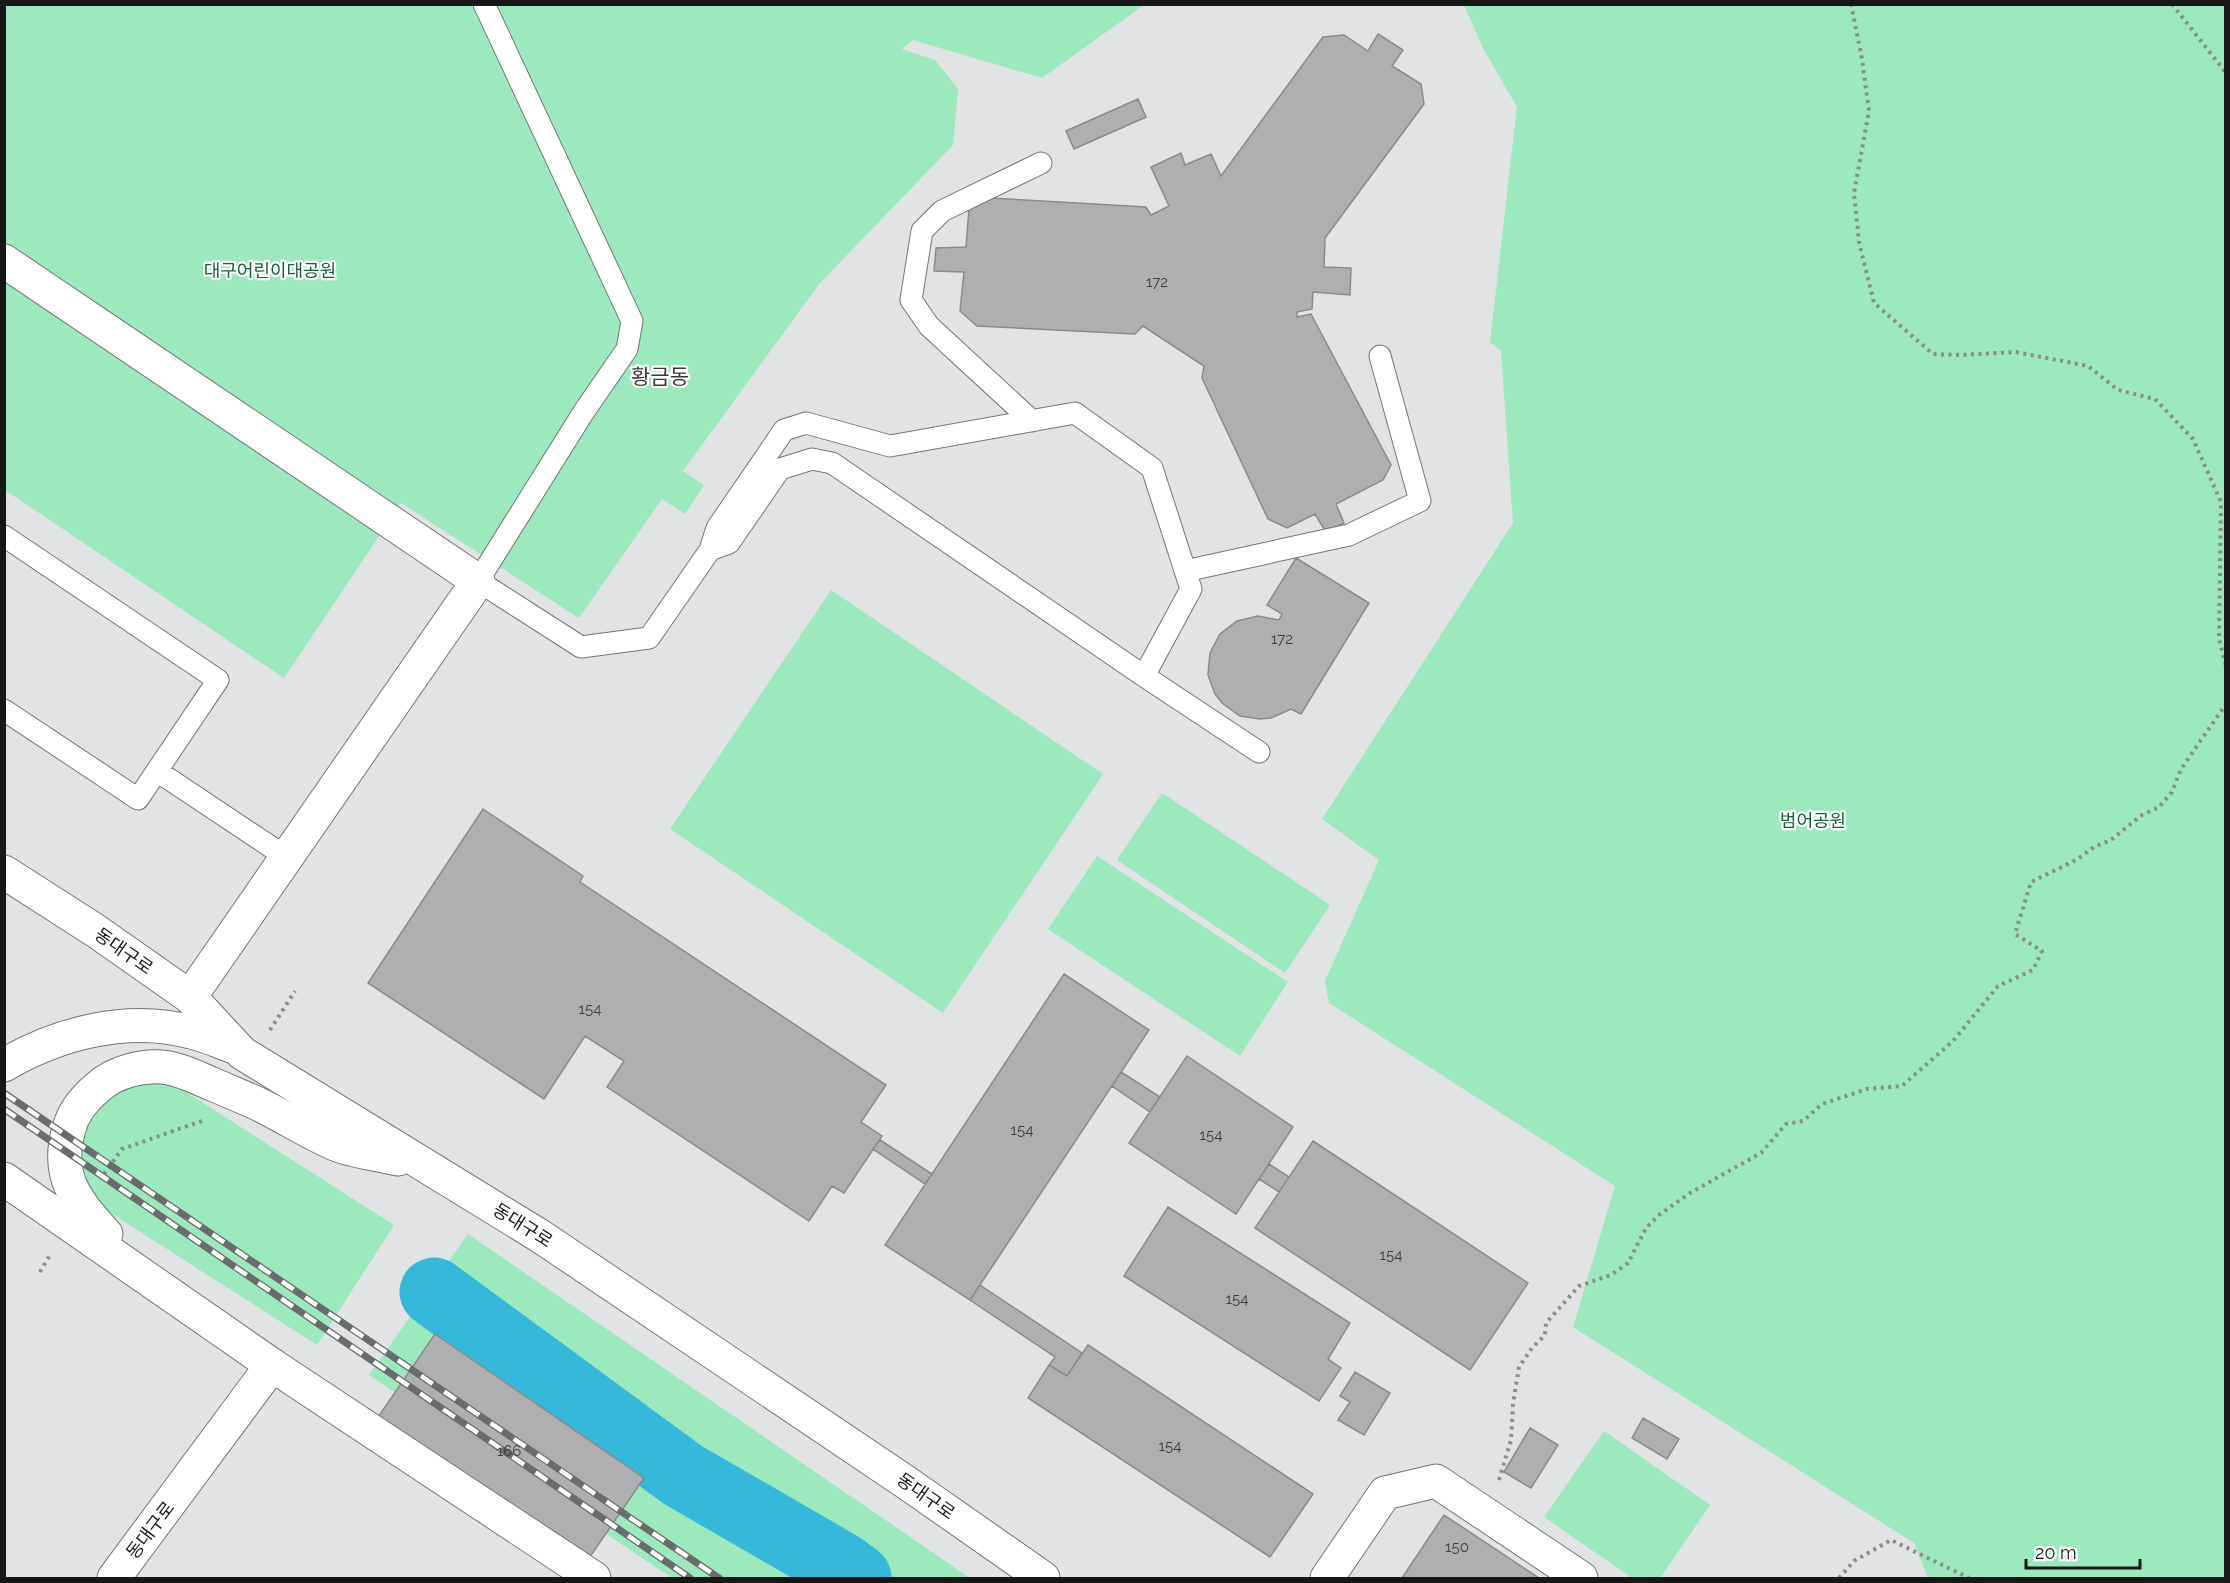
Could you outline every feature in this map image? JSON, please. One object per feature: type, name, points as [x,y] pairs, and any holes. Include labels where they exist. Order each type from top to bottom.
[{"type":"main road","points":[[4,261],[478,581],[190,997]]},
{"type":"main road","name":"동대구로","points":[[4,872],[96,931],[190,997],[245,1054],[615,1285],[1043,1578]]},
{"type":"main road","points":[[4,1065],[29,1050],[67,1036],[108,1028],[149,1026],[190,1031],[245,1054]]},
{"type":"main road","points":[[75,1214],[64,1155],[67,1135],[77,1109],[104,1081],[116,1074],[147,1067],[167,1068],[182,1072],[255,1102],[337,1145],[426,1165]]},
{"type":"main road","points":[[4,1179],[75,1214],[157,1285],[272,1365],[594,1578]]},
{"type":"main road","name":"동대구로","points":[[114,1578],[272,1365]]},
{"type":"main road","points":[[1327,1578],[1385,1492],[1436,1481],[1581,1578]]},
{"type":"lane","points":[[484,4],[632,321],[627,349],[583,413],[478,581],[581,647],[649,638],[710,550],[717,528],[784,430],[806,423],[890,446],[1075,413],[1152,468],[1191,589],[1144,676]]},
{"type":"lane","points":[[1032,421],[929,326],[911,300],[922,231],[942,211],[1041,163]]},
{"type":"lane","points":[[1185,571],[1349,535],[1420,501],[1380,356]]},
{"type":"lane","points":[[710,550],[729,543],[780,469],[812,459],[832,463],[1259,752]]},
{"type":"lane","points":[[4,537],[218,680],[138,799],[4,710]]},
{"type":"lane","points":[[158,771],[286,857]]},
{"type":"path","points":[[1851,4],[1869,111],[1854,193],[1859,242],[1874,303],[1932,354],[2016,352],[2088,366],[2118,390],[2155,399],[2193,439],[2221,502],[2219,639],[2226,666]]},
{"type":"path","points":[[2172,4],[2226,73]]},
{"type":"path","points":[[1487,1515],[1511,1440],[1513,1404],[1519,1367],[1532,1348],[1545,1335],[1546,1323],[1564,1301],[1579,1286],[1611,1275],[1629,1263],[1646,1228],[1659,1215],[1690,1193],[1761,1153],[1786,1124],[1803,1121],[1822,1104],[1867,1089],[1902,1086],[1953,1041],[1998,986],[2033,970],[2042,951],[2015,934],[2031,882],[2111,840],[2142,815],[2159,807],[2172,792],[2181,769],[2226,705]]},
{"type":"path","points":[[245,1054],[295,991]]},
{"type":"path","points":[[40,1272],[75,1214],[123,1149],[212,1118],[230,1092]]},
{"type":"path","points":[[1839,1578],[1854,1561],[1891,1539],[1969,1578]]},
{"type":"green space","name":"대구어린이대공원","points":[[4,5],[1144,5],[1042,78],[913,40],[902,49],[935,60],[958,89],[953,145],[820,283],[683,471],[704,485],[685,514],[662,499],[579,618],[401,503],[284,678],[5,490]]},
{"type":"green space","name":"범어공원","points":[[1464,5],[2225,5],[2225,1578],[1928,1578],[1914,1543],[1573,1327],[1615,1186],[1329,1003],[1325,981],[1379,860],[1322,819],[1513,523],[1501,351],[1490,342],[1517,107],[1483,48]]},
{"type":"green space","points":[[831,590],[1103,774],[943,1013],[670,829]]},
{"type":"green space","points":[[1162,793],[1330,905],[1285,973],[1117,860]]},
{"type":"green space","points":[[1097,856],[1288,982],[1240,1056],[1048,929]]},
{"type":"green space","points":[[169,1081],[394,1225],[317,1345],[92,1201],[74,1149],[98,1098],[114,1087]]},
{"type":"green space","points":[[468,1234],[970,1578],[672,1578],[369,1375]]},
{"type":"green space","points":[[1604,1431],[1710,1505],[1660,1578],[1632,1578],[1544,1517]]},
{"type":"building","points":[[1378,34],[1403,50],[1392,66],[1421,84],[1424,104],[1325,238],[1324,267],[1351,268],[1350,295],[1313,292],[1312,309],[1297,312],[1297,317],[1311,314],[1391,465],[1383,480],[1336,504],[1344,523],[1326,532],[1315,514],[1287,528],[1268,519],[1202,378],[1204,366],[1143,326],[1135,334],[977,326],[960,311],[964,272],[934,271],[936,248],[966,247],[969,209],[991,198],[1146,207],[1151,215],[1169,206],[1151,167],[1181,153],[1185,165],[1211,154],[1221,176],[1323,37],[1344,35],[1368,51]]},
{"type":"building","points":[[1138,99],[1146,117],[1074,149],[1066,131]]},
{"type":"building","points":[[1296,558],[1369,603],[1301,714],[1291,709],[1271,718],[1240,716],[1222,703],[1215,694],[1208,675],[1210,653],[1220,634],[1237,621],[1258,616],[1279,620],[1282,614],[1267,605]]},
{"type":"building","points":[[483,809],[583,876],[580,882],[886,1085],[861,1122],[882,1136],[844,1193],[832,1186],[809,1221],[607,1087],[624,1061],[585,1036],[544,1099],[368,983]]},
{"type":"building","points":[[1064,974],[1149,1030],[970,1300],[885,1245]]},
{"type":"building","points":[[1187,1056],[1293,1127],[1236,1214],[1129,1143]]},
{"type":"building","points":[[1121,1072],[1160,1097],[1150,1112],[1112,1086]]},
{"type":"building","points":[[880,1140],[932,1174],[925,1184],[873,1149]]},
{"type":"building","points":[[1313,1141],[1528,1283],[1470,1370],[1255,1228]]},
{"type":"building","points":[[1269,1164],[1289,1177],[1279,1192],[1259,1179]]},
{"type":"building","points":[[1168,1207],[1350,1323],[1328,1359],[1341,1368],[1319,1401],[1124,1276]]},
{"type":"building","points":[[980,1285],[1082,1353],[1067,1376],[1049,1365],[1055,1357],[970,1300]]},
{"type":"building","points":[[435,1334],[644,1478],[583,1567],[374,1423]]},
{"type":"building","points":[[1088,1345],[1313,1494],[1270,1557],[1028,1398],[1049,1365],[1067,1376]]},
{"type":"building","points":[[1355,1372],[1390,1393],[1364,1435],[1338,1420],[1350,1402],[1340,1396]]},
{"type":"building","points":[[1643,1418],[1679,1439],[1667,1459],[1632,1438]]},
{"type":"building","points":[[1530,1428],[1558,1445],[1531,1488],[1504,1472]]},
{"type":"building","points":[[1444,1515],[1539,1578],[1402,1578]]},
{"type":"waterway","points":[[434,1292],[683,1475],[842,1567],[857,1578]]},
{"type":"railway","points":[[4,1093],[719,1578]]},
{"type":"railway","points":[[4,1109],[690,1578]]},
{"type":"district","name":"황금동","points":[[660,376]]}]
